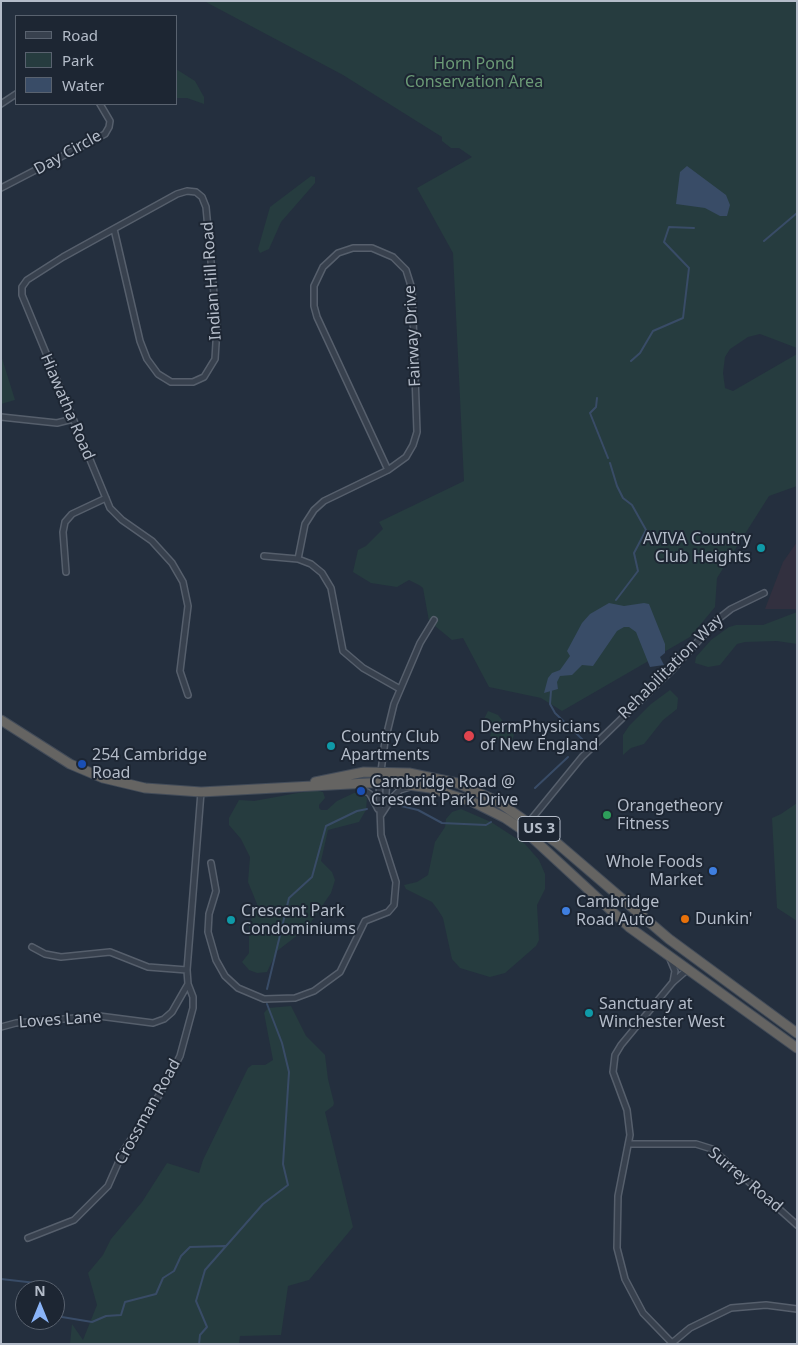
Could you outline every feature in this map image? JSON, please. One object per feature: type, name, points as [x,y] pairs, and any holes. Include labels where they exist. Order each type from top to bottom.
[{"type":"highway","name":"US 3","points":[[1,720],[58,758],[103,778],[156,790],[201,792],[383,782],[430,788],[469,800],[505,818],[534,839],[614,914],[655,946],[797,1048]]},
{"type":"highway","name":"US 3","points":[[298,787],[352,774],[381,771],[409,773],[463,785],[497,801],[557,843],[669,939],[797,1033]]},
{"type":"highway","points":[[381,771],[383,782]]},
{"type":"highway","points":[[580,883],[589,872]]},
{"type":"highway","points":[[743,1009],[750,998]]},
{"type":"street","points":[[1,104],[15,95]]},
{"type":"street","name":"Day Circle","points":[[1,188],[105,134],[110,120],[101,105]]},
{"type":"street","name":"Hiawatha Road","points":[[188,695],[180,671],[188,606],[183,582],[172,563],[158,546],[117,516],[106,498],[25,307],[22,289],[24,283],[34,275],[114,228],[177,194],[187,190],[196,192]]},
{"type":"street","name":"Indian Hill Road","points":[[114,228],[140,341],[147,359],[158,374],[168,380],[182,383],[199,380],[207,374],[212,365],[218,335],[206,207],[202,197],[196,192]]},
{"type":"street","name":"Fairway Drive","points":[[298,559],[305,524],[314,510],[324,501],[388,470],[406,457],[413,445],[417,432],[412,290],[406,270],[393,257],[372,248],[353,248],[338,253],[323,267],[314,286],[314,306],[388,470]]},
{"type":"street","points":[[1,417],[57,423],[73,419]]},
{"type":"street","points":[[66,572],[63,532],[65,522],[74,513],[106,498]]},
{"type":"street","points":[[264,556],[298,559],[317,568],[328,582],[344,653],[363,668],[400,689]]},
{"type":"street","name":"Rehabilitation Way","points":[[529,822],[582,757],[673,669],[717,620],[731,609],[764,593]]},
{"type":"street","points":[[381,771],[388,728],[400,689],[420,643],[434,620]]},
{"type":"street","points":[[383,782],[385,807]]},
{"type":"street","points":[[212,863],[216,889],[208,918],[208,932],[211,948],[220,968],[238,988],[256,997],[279,1000],[304,996],[323,986],[336,976],[345,963],[364,923],[372,916],[388,912],[394,905],[396,882],[383,842],[381,815],[383,782]]},
{"type":"street","points":[[351,784],[367,791],[381,815]]},
{"type":"street","points":[[381,815],[392,798],[404,788],[430,788]]},
{"type":"street","name":"Crossman Road","points":[[28,1238],[74,1220],[110,1183],[123,1152],[161,1092],[180,1056],[193,1008],[193,997],[188,984],[187,970],[201,792]]},
{"type":"street","points":[[655,946],[673,964],[675,971],[673,982]]},
{"type":"street","points":[[32,947],[49,955],[61,957],[110,952],[148,967],[187,970]]},
{"type":"street","points":[[688,969],[673,982],[620,1044],[615,1055],[613,1077],[629,1119],[629,1144],[618,1196],[617,1248],[625,1278],[643,1313],[673,1343],[690,1328],[731,1308],[766,1305],[797,1310]]},
{"type":"street","name":"Loves Lane","points":[[1,1027],[16,1023],[99,1016],[140,1023],[158,1022],[172,1012],[188,984]]},
{"type":"street","name":"Surrey Road","points":[[629,1144],[696,1144],[712,1149],[797,1225]]},
{"type":"shaded area","points":[[797,542],[797,609],[765,609],[783,562]]},
{"type":"green space","name":"Horn Pond Conservation Area","points":[[204,1],[797,1],[797,348],[760,334],[748,337],[730,349],[725,357],[723,373],[725,388],[733,391],[797,354],[797,486],[769,496],[717,578],[715,607],[690,637],[562,711],[541,698],[489,687],[463,638],[452,640],[429,621],[423,588],[419,585],[409,580],[397,587],[371,583],[353,572],[358,550],[366,546],[383,529],[379,522],[464,481],[453,253],[417,188],[472,157],[459,148],[451,148],[442,141],[442,137],[343,75]]},
{"type":"green space","points":[[178,70],[195,81],[204,97],[204,104],[187,98],[178,98]]},
{"type":"green space","points":[[311,176],[315,177],[315,183],[281,222],[269,249],[260,253],[258,249],[270,207]]},
{"type":"green space","points":[[1,355],[15,400],[1,404]]},
{"type":"green space","points":[[797,612],[797,644],[777,641],[745,642],[737,644],[720,665],[708,667],[695,663],[696,657],[711,640],[729,627],[736,625],[763,625]]},
{"type":"green space","points":[[670,690],[678,698],[677,709],[663,720],[644,744],[631,748],[623,755],[623,735],[629,726],[651,704]]},
{"type":"green space","points":[[488,711],[498,715],[514,735],[511,744],[490,736],[494,725],[483,721]]},
{"type":"green space","points":[[314,790],[323,792],[325,798],[319,805],[321,810],[327,810],[337,801],[354,793],[362,793],[367,798],[366,810],[359,822],[328,830],[321,861],[332,872],[335,880],[331,893],[307,928],[277,951],[267,972],[257,973],[249,970],[242,962],[249,953],[249,926],[257,904],[248,882],[250,857],[241,839],[229,825],[229,818],[239,800],[254,801]]},
{"type":"green space","points":[[797,803],[797,921],[777,908],[772,818]]},
{"type":"green space","points":[[461,809],[491,822],[525,844],[539,860],[545,874],[545,889],[537,905],[539,940],[536,946],[505,973],[490,977],[460,968],[452,959],[443,918],[438,910],[432,902],[406,889],[404,885],[417,882],[428,875],[435,842],[445,827],[446,819],[452,812]]},
{"type":"green space","points":[[291,1006],[306,1036],[325,1055],[334,1103],[325,1112],[353,1227],[309,1280],[288,1286],[281,1335],[240,1336],[239,1344],[70,1344],[72,1324],[83,1340],[97,1305],[88,1273],[103,1255],[111,1239],[142,1202],[167,1163],[199,1173],[203,1160],[248,1068],[252,1065],[265,1065],[273,1060],[264,1013],[268,1008]]},
{"type":"water","points":[[687,166],[726,195],[730,205],[727,216],[720,216],[705,208],[676,204],[680,172]]},
{"type":"water","points":[[609,603],[624,606],[649,604],[665,644],[665,653],[660,657],[664,665],[650,667],[636,632],[629,627],[624,627],[617,631],[593,666],[582,665],[572,675],[560,676],[557,682],[558,689],[544,693],[548,678],[552,673],[560,670],[570,656],[567,651],[582,623],[590,614]]},
{"type":"waterway","points":[[764,241],[797,213]]},
{"type":"waterway","points":[[631,361],[640,353],[653,331],[683,318],[689,268],[664,242],[669,227],[694,228]]},
{"type":"waterway","points":[[597,398],[596,407],[590,413],[608,458]]},
{"type":"waterway","points":[[610,463],[623,498],[632,505],[646,530],[634,553],[638,571],[616,600]]},
{"type":"waterway","points":[[551,691],[550,704],[555,713],[583,740],[577,748]]},
{"type":"waterway","points":[[535,788],[568,757]]},
{"type":"waterway","points":[[397,805],[418,810],[442,823],[486,825],[491,822]]},
{"type":"waterway","points":[[267,989],[289,898],[312,877],[326,826],[357,811],[367,809]]},
{"type":"waterway","points":[[199,1344],[200,1335],[207,1327],[196,1301],[205,1270],[263,1204],[288,1185],[283,1164],[289,1072],[282,1043],[267,1004]]},
{"type":"waterway","points":[[65,1318],[92,1322],[106,1316],[121,1315],[125,1302],[156,1294],[163,1278],[174,1271],[181,1256],[190,1247],[225,1246]]},
{"type":"waterway","points":[[1,1279],[15,1281]]},
{"type":"place","name":"AVIVA Country Club Heights","points":[[761,548]]},
{"type":"place","name":"DermPhysicians of New England","points":[[469,736]]},
{"type":"place","name":"Country Club Apartments","points":[[331,746]]},
{"type":"place","name":"254 Cambridge Road","points":[[82,764]]},
{"type":"place","name":"Cambridge Road @ Crescent Park Drive","points":[[361,791]]},
{"type":"place","name":"Orangetheory Fitness","points":[[607,815]]},
{"type":"place","name":"Whole Foods Market","points":[[713,871]]},
{"type":"place","name":"Cambridge Road Auto","points":[[566,911]]},
{"type":"place","name":"Dunkin'","points":[[685,919]]},
{"type":"place","name":"Crescent Park Condominiums","points":[[231,920]]},
{"type":"place","name":"Sanctuary at Winchester West","points":[[589,1013]]}]
